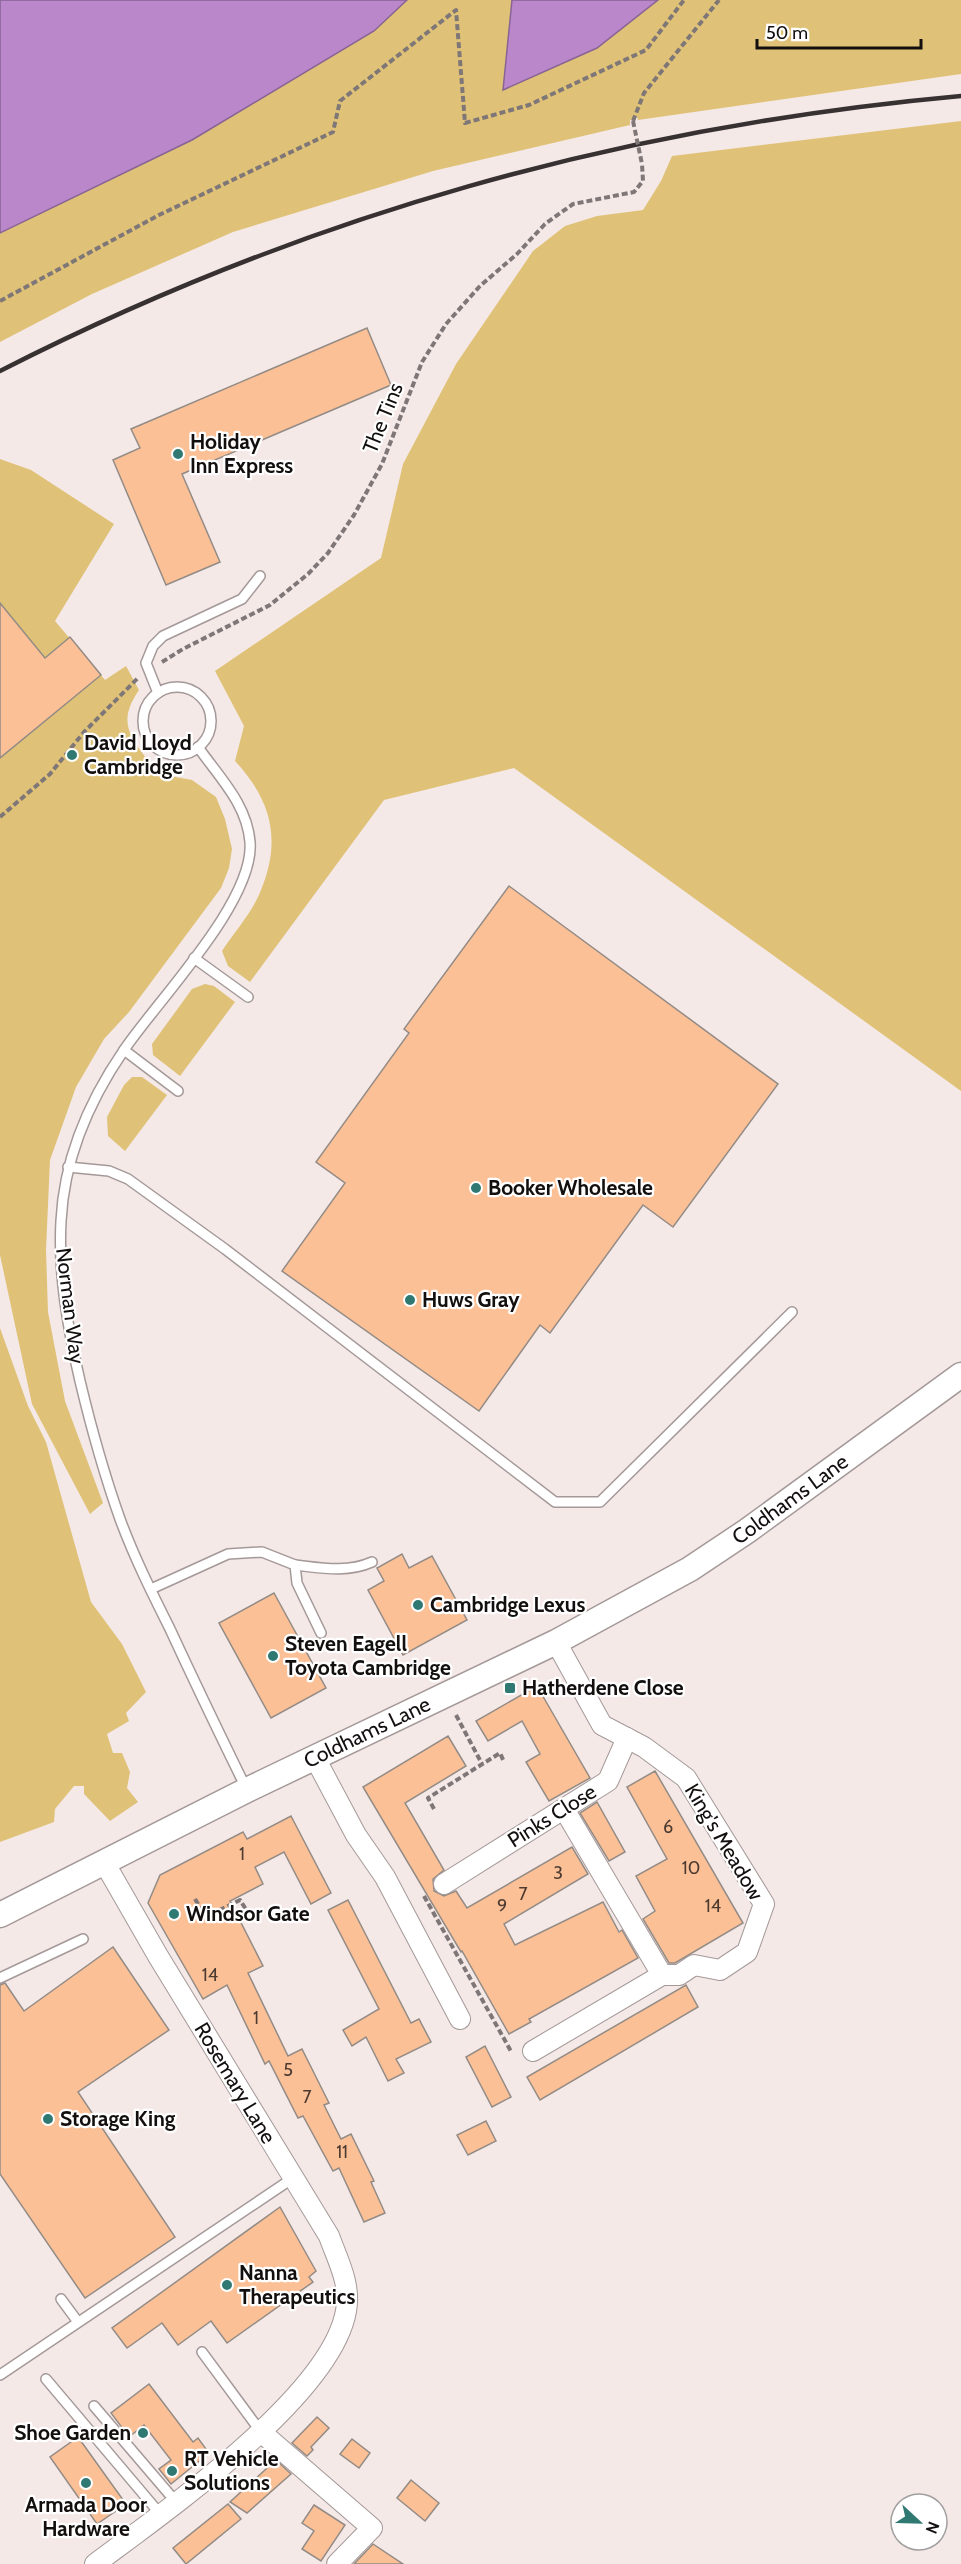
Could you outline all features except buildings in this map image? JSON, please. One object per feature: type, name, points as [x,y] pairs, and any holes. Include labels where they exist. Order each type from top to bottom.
[{"type":"street","name":"Coldhams Lane","points":[[0,1915],[247,1790],[555,1642],[690,1569],[719,1551],[961,1375]]},
{"type":"street","points":[[555,1642],[602,1725],[627,1738]]},
{"type":"street","name":"Pinks Close","points":[[444,1884],[608,1780],[627,1738]]},
{"type":"street","name":"King's Meadow","points":[[533,2051],[662,1975],[679,1975],[694,1965],[720,1970],[747,1952],[764,1904],[686,1778],[644,1747],[627,1738]]},
{"type":"street","points":[[315,1758],[356,1835],[385,1877],[460,2019]]},
{"type":"street","points":[[564,1809],[662,1975]]},
{"type":"street","name":"Rosemary Lane","points":[[95,2564],[161,2515],[261,2432],[320,2368],[336,2340],[346,2311],[346,2282],[332,2246],[104,1862]]},
{"type":"street","points":[[261,2432],[372,2528],[337,2564]]},
{"type":"lane","points":[[158,693],[146,663],[153,646],[163,636],[242,599],[260,576]]},
{"type":"lane","points":[[168,687],[184,687],[193,690],[206,702],[211,715],[210,731],[198,747],[188,753],[172,754],[151,744],[144,730],[144,712],[149,702],[158,693],[168,687]]},
{"type":"lane","name":"Norman Way","points":[[198,747],[235,798],[244,816],[250,842],[249,866],[240,888],[194,958],[124,1050],[94,1098],[69,1167],[63,1197],[62,1276],[74,1354],[99,1456],[121,1522],[247,1790]]},
{"type":"lane","points":[[194,958],[248,997]]},
{"type":"lane","points":[[124,1050],[178,1091]]},
{"type":"lane","points":[[69,1167],[109,1171],[128,1179],[225,1250],[555,1502],[600,1502],[792,1312]]},
{"type":"lane","points":[[151,1589],[228,1554],[262,1552],[295,1565],[344,1570],[360,1568],[372,1562]]},
{"type":"lane","points":[[295,1565],[297,1583],[321,1633]]},
{"type":"lane","points":[[0,1978],[83,1939]]},
{"type":"lane","points":[[0,2375],[293,2178]]},
{"type":"lane","points":[[61,2299],[78,2322]]},
{"type":"lane","points":[[202,2352],[261,2432]]},
{"type":"lane","points":[[46,2379],[161,2515]]},
{"type":"lane","points":[[94,2406],[176,2502]]},
{"type":"path","points":[[0,301],[159,215],[333,132],[340,101],[456,10],[465,123],[529,105],[646,50],[684,0]]},
{"type":"path","name":"The Tins","points":[[0,818],[50,774],[84,732],[133,680],[183,649],[270,606],[308,574],[328,553],[354,515],[382,464],[422,362],[446,324],[480,286],[517,254],[545,224],[573,204],[634,192],[643,181],[642,164],[633,121],[644,93],[719,0]]},
{"type":"path","points":[[446,1695],[482,1764]]},
{"type":"path","points":[[434,1809],[428,1798],[500,1754],[504,1762]]},
{"type":"path","points":[[401,1909],[444,1884]]},
{"type":"path","points":[[424,1896],[516,2060],[533,2051]]},
{"type":"path","points":[[195,1899],[206,1917],[240,1900],[247,1911]]},
{"type":"shaded area","points":[[0,0],[407,0],[374,31],[192,140],[0,233]]},
{"type":"shaded area","points":[[407,0],[512,0],[503,89],[597,48],[658,0],[961,0],[961,74],[638,120],[637,117],[630,120],[630,125],[433,171],[233,232],[92,294],[0,342],[0,233],[192,140],[373,31]]},
{"type":"shaded area","points":[[512,0],[658,0],[597,48],[503,90]]},
{"type":"shaded area","points":[[961,121],[961,1091],[514,768],[384,800],[250,982],[228,966],[222,951],[258,897],[266,878],[272,842],[266,809],[248,777],[235,761],[244,726],[215,671],[381,558],[403,464],[456,364],[533,251],[565,226],[597,216],[643,210],[661,181],[672,156]]},
{"type":"shaded area","name":"David Lloyd Cambridge","points":[[0,459],[31,470],[114,524],[55,621],[105,680],[126,666],[139,690],[127,718],[130,734],[147,759],[142,764],[165,775],[192,780],[216,797],[225,819],[232,849],[229,868],[221,888],[129,1012],[104,1039],[76,1087],[50,1160],[46,1250],[48,1312],[65,1401],[103,1503],[90,1514],[32,1404],[0,1255]]},
{"type":"shaded area","points":[[205,984],[214,986],[235,1002],[180,1076],[153,1055],[152,1044],[192,989]]},
{"type":"shaded area","points":[[132,1077],[142,1077],[167,1095],[125,1151],[108,1136],[107,1117],[124,1085]]},
{"type":"shaded area","points":[[0,1328],[28,1406],[46,1442],[91,1602],[122,1644],[146,1692],[126,1713],[129,1721],[107,1734],[113,1753],[122,1753],[130,1772],[127,1788],[138,1802],[110,1821],[84,1794],[84,1786],[74,1786],[55,1809],[54,1822],[0,1842]]},
{"type":"railway","points":[[0,371],[115,316],[231,267],[349,224],[467,187],[588,156],[710,130],[834,110],[961,96]]},
{"type":"place","name":"Holiday Inn Express","points":[[178,454]]},
{"type":"place","name":"David Lloyd Cambridge","points":[[72,755]]},
{"type":"place","name":"Booker Wholesale","points":[[476,1188]]},
{"type":"place","name":"Huws Gray","points":[[410,1300]]},
{"type":"place","name":"Cambridge Lexus","points":[[418,1605]]},
{"type":"place","name":"Steven Eagell Toyota Cambridge","points":[[273,1656]]},
{"type":"place","name":"Hatherdene Close","points":[[510,1688]]},
{"type":"place","name":"Windsor Gate","points":[[174,1914]]},
{"type":"place","name":"Storage King","points":[[48,2119]]},
{"type":"place","name":"Nanna Therapeutics","points":[[227,2285]]},
{"type":"place","name":"Shoe Garden","points":[[143,2433]]},
{"type":"place","name":"RT Vehicle Solutions","points":[[172,2471]]},
{"type":"place","name":"Armada Door Hardware","points":[[86,2483]]}]
